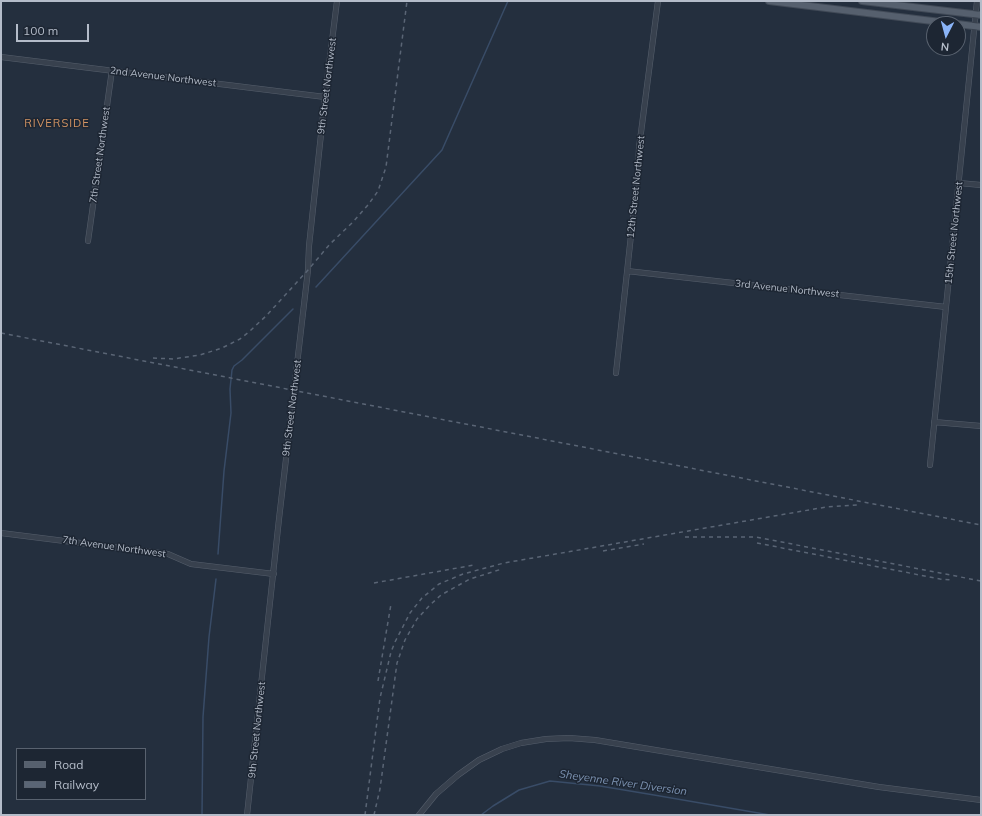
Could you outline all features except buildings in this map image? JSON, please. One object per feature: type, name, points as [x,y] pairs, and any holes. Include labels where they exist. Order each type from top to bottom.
[{"type":"main road","points":[[768,1],[926,20]]},
{"type":"main road","points":[[862,1],[979,15]]},
{"type":"main road","points":[[966,25],[978,27]]},
{"type":"street","name":"9th Street Northwest","points":[[247,815],[308,270],[309,246],[325,97],[337,1]]},
{"type":"street","name":"12th Street Northwest","points":[[616,373],[638,171],[639,148],[658,1]]},
{"type":"street","name":"15th Street Northwest","points":[[930,465],[959,182],[978,27],[979,15],[977,1]]},
{"type":"street","name":"2nd Avenue Northwest","points":[[1,57],[325,97]]},
{"type":"street","name":"7th Street Northwest","points":[[88,241],[112,70]]},
{"type":"street","points":[[959,182],[981,185]]},
{"type":"street","name":"3rd Avenue Northwest","points":[[627,272],[946,307]]},
{"type":"street","points":[[934,422],[981,426]]},
{"type":"street","name":"7th Avenue Northwest","points":[[1,533],[168,554],[191,564],[274,574]]},
{"type":"street","points":[[419,815],[436,794],[458,775],[479,760],[502,749],[521,743],[546,739],[569,738],[595,740],[879,787],[981,800]]},
{"type":"waterway","points":[[316,287],[442,150],[508,1]]},
{"type":"waterway","points":[[218,554],[224,471],[231,413],[230,389],[232,370],[234,366],[242,360],[293,309]]},
{"type":"waterway","points":[[202,815],[203,717],[209,637],[216,579]]},
{"type":"waterway","name":"Sheyenne River Diversion","points":[[481,815],[519,790],[550,781],[600,786],[770,815]]},
{"type":"railway","points":[[153,358],[173,359],[200,355],[222,348],[240,339],[267,315],[330,244],[353,222],[378,191],[386,167],[407,1]]},
{"type":"railway","points":[[1,333],[981,525]]},
{"type":"railway","points":[[365,815],[380,698],[391,652],[410,613],[422,598],[439,584],[463,574],[504,563],[826,507],[858,505]]},
{"type":"railway","points":[[685,537],[756,537],[981,581]]},
{"type":"railway","points":[[757,543],[951,580]]},
{"type":"railway","points":[[603,551],[644,544]]},
{"type":"railway","points":[[374,583],[474,565]]},
{"type":"railway","points":[[374,815],[380,789],[397,663],[405,640],[417,619],[441,595],[470,579],[502,569]]},
{"type":"railway","points":[[378,681],[391,604]]},
{"type":"district","name":"RIVERSIDE","points":[[57,124]]}]
